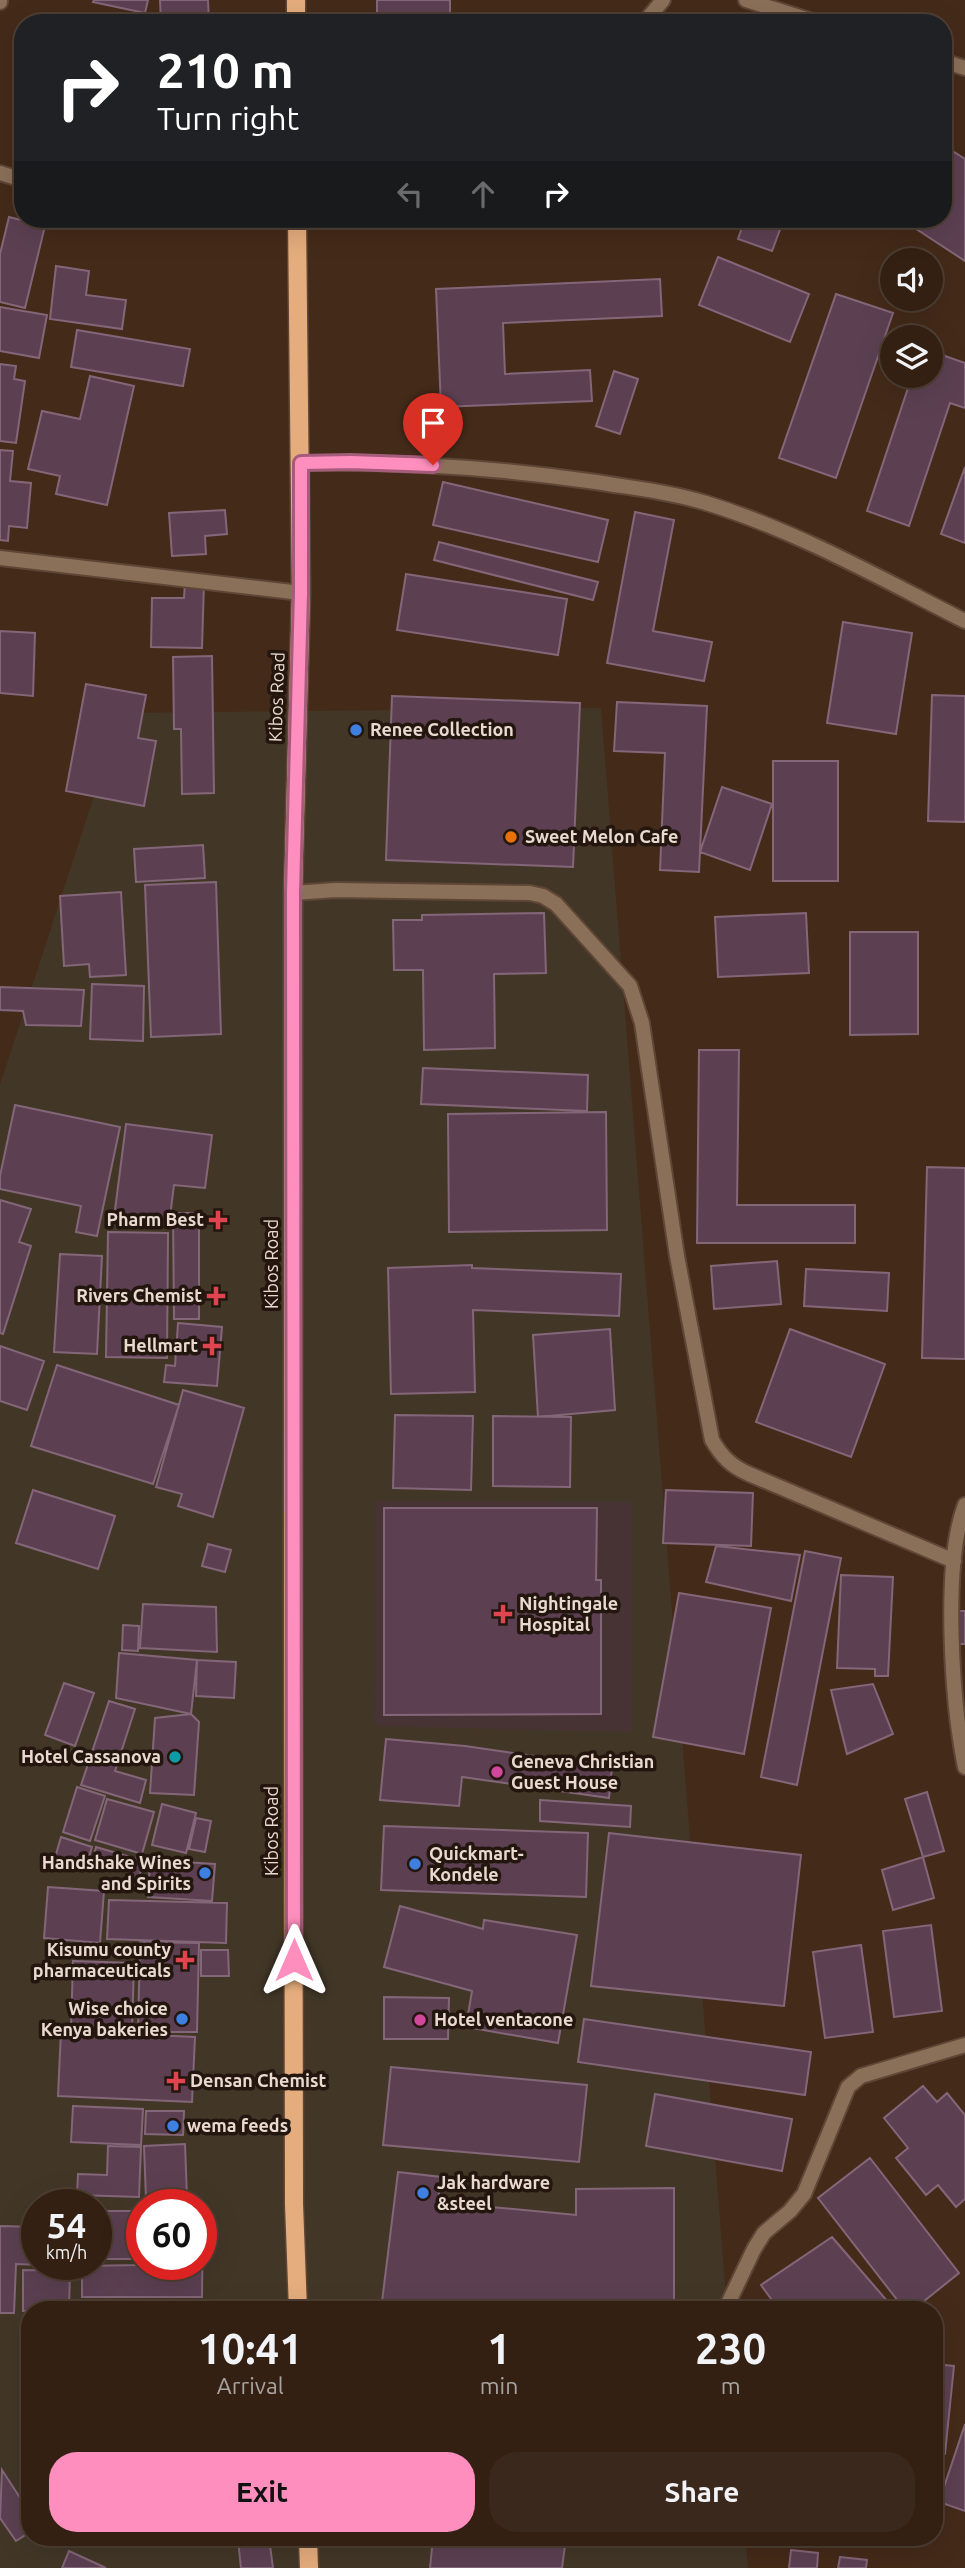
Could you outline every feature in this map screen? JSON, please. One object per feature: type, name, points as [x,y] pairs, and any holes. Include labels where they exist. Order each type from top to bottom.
[{"type":"main road","name":"Kibos Road","points":[[297,228],[301,593],[293,893],[294,2190],[298,2301]]},
{"type":"main road","points":[[308,2546],[309,2568]]},
{"type":"street","points":[[651,14],[663,0]]},
{"type":"street","points":[[746,0],[790,14]]},
{"type":"street","points":[[301,463],[351,462],[519,471],[617,485],[704,502],[795,535],[965,621]]},
{"type":"street","points":[[0,558],[301,593]]},
{"type":"street","points":[[293,893],[336,890],[530,893],[556,904],[630,986],[638,1006],[677,1256],[712,1440],[723,1458],[734,1467],[954,1561]]},
{"type":"street","points":[[965,1505],[960,1518],[954,1561],[951,1612],[959,1739],[965,1767]]},
{"type":"street","points":[[728,2301],[764,2233],[790,2211],[804,2194],[848,2087],[861,2076],[965,2045]]},
{"type":"shaded area","points":[[601,708],[726,2301],[21,2301],[21,2546],[746,2546],[748,2568],[0,2568],[0,1085],[121,713]]},
{"type":"shaded area","name":"Nightingale Hospital","points":[[376,1501],[632,1502],[632,1732],[374,1726]]},
{"type":"building","points":[[148,0],[145,13],[93,2]]},
{"type":"building","points":[[160,0],[208,0],[209,14],[161,14]]},
{"type":"building","points":[[377,0],[450,0],[450,14],[377,14]]},
{"type":"building","points":[[952,151],[965,159],[965,261],[915,228],[952,228]]},
{"type":"building","points":[[9,217],[14,218],[14,228],[45,228],[25,308],[0,302],[0,254]]},
{"type":"building","points":[[742,228],[781,228],[772,251],[738,239]]},
{"type":"building","points":[[718,257],[809,294],[790,342],[699,305]]},
{"type":"building","points":[[56,266],[89,271],[86,295],[126,300],[122,329],[50,319]]},
{"type":"building","points":[[660,279],[662,316],[503,323],[505,374],[590,370],[592,401],[441,407],[436,289]]},
{"type":"building","points":[[836,294],[880,309],[880,311],[893,313],[889,325],[880,325],[880,351],[836,478],[779,458]]},
{"type":"building","points":[[0,307],[47,315],[39,358],[0,351]]},
{"type":"building","points":[[77,330],[190,349],[183,386],[71,367]]},
{"type":"building","points":[[943,355],[965,363],[965,408],[950,403],[909,526],[867,511],[908,388],[943,388]]},
{"type":"building","points":[[0,364],[16,366],[14,379],[25,381],[16,443],[0,441]]},
{"type":"building","points":[[614,371],[638,379],[620,434],[596,426]]},
{"type":"building","points":[[90,376],[134,386],[107,505],[56,494],[60,476],[28,469],[42,411],[80,419]]},
{"type":"building","points":[[0,450],[13,451],[10,481],[31,483],[27,528],[9,526],[8,541],[0,540]]},
{"type":"building","points":[[965,467],[965,543],[941,534]]},
{"type":"building","points":[[443,482],[608,520],[598,562],[433,525]]},
{"type":"building","points":[[225,510],[227,534],[205,536],[206,554],[172,556],[169,513]]},
{"type":"building","points":[[635,512],[674,520],[653,631],[712,642],[704,681],[607,663]]},
{"type":"building","points":[[439,542],[598,582],[593,600],[434,560]]},
{"type":"building","points":[[406,574],[567,599],[558,655],[397,630]]},
{"type":"building","points":[[185,582],[204,583],[202,648],[151,647],[152,598],[184,598]]},
{"type":"building","points":[[843,622],[912,633],[896,734],[827,723]]},
{"type":"building","points":[[0,631],[35,633],[33,696],[0,693]]},
{"type":"building","points":[[212,656],[214,793],[182,794],[181,729],[174,729],[173,657]]},
{"type":"building","points":[[86,684],[146,695],[138,738],[156,741],[144,806],[66,791]]},
{"type":"building","points":[[932,695],[965,696],[965,822],[928,821]]},
{"type":"building","points":[[392,696],[580,703],[573,867],[386,860]]},
{"type":"building","points":[[617,702],[707,706],[699,872],[660,870],[665,753],[614,751]]},
{"type":"building","points":[[773,761],[838,761],[838,881],[773,881]]},
{"type":"building","points":[[722,787],[772,804],[750,870],[700,852]]},
{"type":"building","points":[[203,845],[205,878],[136,882],[134,849]]},
{"type":"building","points":[[216,882],[221,1034],[151,1037],[145,885]]},
{"type":"building","points":[[121,892],[126,975],[90,977],[89,964],[64,966],[60,896]]},
{"type":"building","points":[[544,913],[546,973],[494,974],[495,1048],[424,1050],[423,970],[394,970],[393,920],[422,920],[422,915]]},
{"type":"building","points":[[806,913],[809,973],[718,977],[715,917]]},
{"type":"building","points":[[850,932],[918,932],[918,1034],[850,1035]]},
{"type":"building","points":[[92,984],[144,986],[143,1041],[90,1039]]},
{"type":"building","points":[[0,987],[84,990],[81,1026],[26,1025],[23,1011],[0,1010]]},
{"type":"building","points":[[699,1050],[739,1050],[737,1205],[855,1205],[855,1243],[697,1243]]},
{"type":"building","points":[[423,1068],[588,1075],[587,1111],[421,1104]]},
{"type":"building","points":[[15,1105],[120,1127],[97,1236],[76,1232],[81,1206],[0,1189],[0,1176]]},
{"type":"building","points":[[606,1112],[607,1230],[449,1232],[448,1114]]},
{"type":"building","points":[[126,1124],[212,1135],[205,1188],[174,1185],[169,1225],[114,1218]]},
{"type":"building","points":[[927,1167],[965,1168],[965,1359],[922,1358]]},
{"type":"building","points":[[0,1200],[31,1209],[19,1242],[31,1246],[3,1334],[0,1333]]},
{"type":"building","points":[[173,1213],[199,1213],[199,1319],[174,1319]]},
{"type":"building","points":[[108,1232],[168,1233],[167,1358],[106,1357]]},
{"type":"building","points":[[60,1254],[102,1256],[97,1354],[54,1352]]},
{"type":"building","points":[[777,1261],[781,1304],[714,1309],[711,1266]]},
{"type":"building","points":[[472,1265],[472,1268],[621,1274],[619,1316],[473,1310],[475,1392],[391,1394],[388,1268]]},
{"type":"building","points":[[806,1269],[889,1273],[887,1311],[804,1306]]},
{"type":"building","points":[[178,1323],[222,1327],[217,1386],[164,1382],[166,1365],[175,1366]]},
{"type":"building","points":[[610,1329],[615,1410],[538,1417],[533,1335]]},
{"type":"building","points":[[790,1329],[885,1364],[851,1457],[756,1422]]},
{"type":"building","points":[[0,1346],[44,1361],[27,1410],[0,1401]]},
{"type":"building","points":[[57,1365],[179,1405],[153,1484],[31,1446]]},
{"type":"building","points":[[183,1390],[244,1408],[213,1517],[178,1506],[182,1494],[156,1487]]},
{"type":"building","points":[[395,1415],[473,1416],[471,1490],[393,1488]]},
{"type":"building","points":[[493,1416],[571,1417],[570,1487],[493,1486]]},
{"type":"building","points":[[33,1490],[115,1516],[98,1569],[16,1543]]},
{"type":"building","points":[[666,1490],[753,1493],[751,1546],[663,1543]]},
{"type":"building","name":"Nightingale Hospital","points":[[384,1508],[597,1508],[596,1580],[601,1580],[601,1714],[384,1715]]},
{"type":"building","points":[[208,1544],[231,1550],[225,1572],[202,1566]]},
{"type":"building","points":[[716,1546],[800,1555],[791,1601],[706,1582]]},
{"type":"building","points":[[805,1551],[841,1558],[797,1785],[761,1777]]},
{"type":"building","points":[[841,1575],[893,1577],[888,1676],[875,1676],[875,1669],[837,1668]]},
{"type":"building","points":[[679,1593],[771,1608],[744,1754],[653,1737]]},
{"type":"building","points":[[143,1604],[216,1607],[217,1652],[140,1648]]},
{"type":"building","points":[[958,1611],[965,1611],[965,1644],[959,1644]]},
{"type":"building","points":[[123,1625],[139,1626],[138,1651],[122,1650]]},
{"type":"building","points":[[119,1653],[197,1660],[191,1714],[116,1698]]},
{"type":"building","points":[[197,1660],[236,1662],[234,1698],[196,1696]]},
{"type":"building","points":[[64,1683],[94,1693],[75,1746],[45,1735]]},
{"type":"building","points":[[873,1684],[893,1734],[847,1754],[831,1690]]},
{"type":"building","points":[[109,1701],[135,1709],[115,1771],[146,1780],[140,1803],[81,1785]]},
{"type":"building","name":"Hotel Cassanova","points":[[191,1714],[199,1722],[194,1795],[150,1793],[155,1718]]},
{"type":"building","name":"Geneva Christian Guest House","points":[[386,1739],[465,1746],[612,1767],[609,1798],[462,1777],[459,1806],[380,1800]]},
{"type":"building","points":[[77,1787],[105,1796],[90,1841],[63,1832]]},
{"type":"building","points":[[927,1792],[944,1851],[923,1857],[905,1799]]},
{"type":"building","points":[[107,1799],[154,1812],[142,1854],[95,1840]]},
{"type":"building","points":[[540,1800],[631,1806],[630,1827],[540,1821]]},
{"type":"building","points":[[162,1804],[196,1813],[186,1853],[152,1845]]},
{"type":"building","points":[[196,1818],[211,1821],[205,1852],[189,1849]]},
{"type":"building","points":[[384,1826],[588,1833],[586,1897],[381,1890]]},
{"type":"building","points":[[609,1833],[801,1855],[784,2006],[591,1986]]},
{"type":"building","points":[[61,1837],[92,1847],[85,1870],[54,1861]]},
{"type":"building","points":[[96,1847],[144,1861],[135,1890],[125,1887],[131,1870],[93,1859]]},
{"type":"building","points":[[923,1857],[934,1898],[893,1910],[882,1870]]},
{"type":"building","points":[[150,1860],[215,1864],[212,1901],[148,1897]]},
{"type":"building","points":[[48,1887],[104,1891],[100,1943],[44,1938]]},
{"type":"building","points":[[109,1900],[227,1903],[226,1943],[107,1939]]},
{"type":"building","points":[[400,1906],[483,1929],[484,1920],[577,1935],[558,2043],[466,2027],[472,1991],[384,1967]]},
{"type":"building","points":[[931,1925],[942,2011],[894,2017],[883,1931]]},
{"type":"building","points":[[140,1942],[199,1943],[197,2032],[138,2032]]},
{"type":"building","points":[[861,1945],[873,2032],[825,2038],[813,1952]]},
{"type":"building","points":[[201,1950],[228,1950],[229,1976],[201,1976]]},
{"type":"building","points":[[73,1961],[134,1963],[132,2031],[71,2030]]},
{"type":"building","points":[[384,1997],[449,1998],[448,2039],[384,2039]]},
{"type":"building","points":[[584,2019],[811,2052],[805,2095],[578,2062]]},
{"type":"building","points":[[61,2031],[195,2037],[192,2102],[58,2096]]},
{"type":"building","points":[[391,2067],[587,2085],[579,2162],[383,2145]]},
{"type":"building","points":[[923,2086],[937,2102],[947,2093],[965,2115],[965,2199],[956,2207],[938,2185],[926,2195],[896,2158],[908,2148],[884,2118]]},
{"type":"building","points":[[655,2094],[792,2119],[782,2171],[646,2146]]},
{"type":"building","points":[[73,2106],[143,2109],[141,2145],[71,2142]]},
{"type":"building","points":[[146,2111],[184,2111],[183,2135],[145,2134]]},
{"type":"building","points":[[185,2144],[187,2189],[146,2189],[144,2146]]},
{"type":"building","points":[[108,2146],[141,2147],[139,2189],[126,2189],[126,2197],[112,2196],[112,2189],[77,2189],[78,2174],[107,2175]]},
{"type":"building","points":[[870,2158],[959,2273],[924,2301],[898,2301],[818,2198]]},
{"type":"building","points":[[398,2172],[441,2177],[438,2202],[576,2215],[576,2189],[674,2188],[674,2301],[382,2301]]},
{"type":"building","points":[[112,2211],[126,2211],[126,2259],[112,2259]]},
{"type":"building","points":[[0,2226],[21,2227],[21,2264],[16,2264],[14,2313],[0,2313]]},
{"type":"building","points":[[832,2237],[887,2301],[773,2301],[761,2285]]},
{"type":"building","points":[[112,2265],[126,2265],[126,2280],[202,2280],[202,2297],[82,2297],[82,2280],[112,2280]]},
{"type":"building","points":[[23,2280],[70,2280],[69,2301],[23,2301]]},
{"type":"building","points":[[943,2365],[954,2366],[943,2454]]},
{"type":"building","points":[[965,2424],[965,2511],[943,2503],[943,2490]]},
{"type":"building","points":[[2,2470],[21,2499],[21,2538],[16,2541],[0,2518]]},
{"type":"building","points":[[239,2546],[270,2546],[273,2568],[241,2568]]},
{"type":"building","points":[[432,2546],[565,2546],[562,2568],[430,2568]]},
{"type":"building","points":[[791,2550],[818,2553],[817,2568],[789,2568]]},
{"type":"building","points":[[69,2551],[106,2568],[62,2568]]},
{"type":"building","points":[[840,2557],[867,2560],[866,2568],[838,2568]]},
{"type":"place","name":"Renee Collection","points":[[356,730]]},
{"type":"place","name":"Sweet Melon Cafe","points":[[511,837]]},
{"type":"place","name":"Pharm Best","points":[[218,1220]]},
{"type":"place","name":"Rivers Chemist","points":[[216,1296]]},
{"type":"place","name":"Hellmart","points":[[212,1346]]},
{"type":"place","name":"Nightingale Hospital","points":[[503,1614]]},
{"type":"place","name":"Hotel Cassanova","points":[[175,1757]]},
{"type":"place","name":"Geneva Christian Guest House","points":[[497,1772]]},
{"type":"place","name":"Quickmart- Kondele","points":[[415,1864]]},
{"type":"place","name":"Handshake Wines and Spirits","points":[[205,1873]]},
{"type":"place","name":"Kisumu county pharmaceuticals","points":[[185,1960]]},
{"type":"place","name":"Wise choice Kenya bakeries","points":[[182,2019]]},
{"type":"place","name":"Hotel ventacone","points":[[420,2020]]},
{"type":"place","name":"Densan Chemist","points":[[176,2081]]},
{"type":"place","name":"wema feeds","points":[[173,2126]]},
{"type":"place","name":"Jak hardware &steel","points":[[423,2193]]},
{"type":"route","points":[[294,1960],[293,893],[301,593],[301,463],[433,465]]}]
